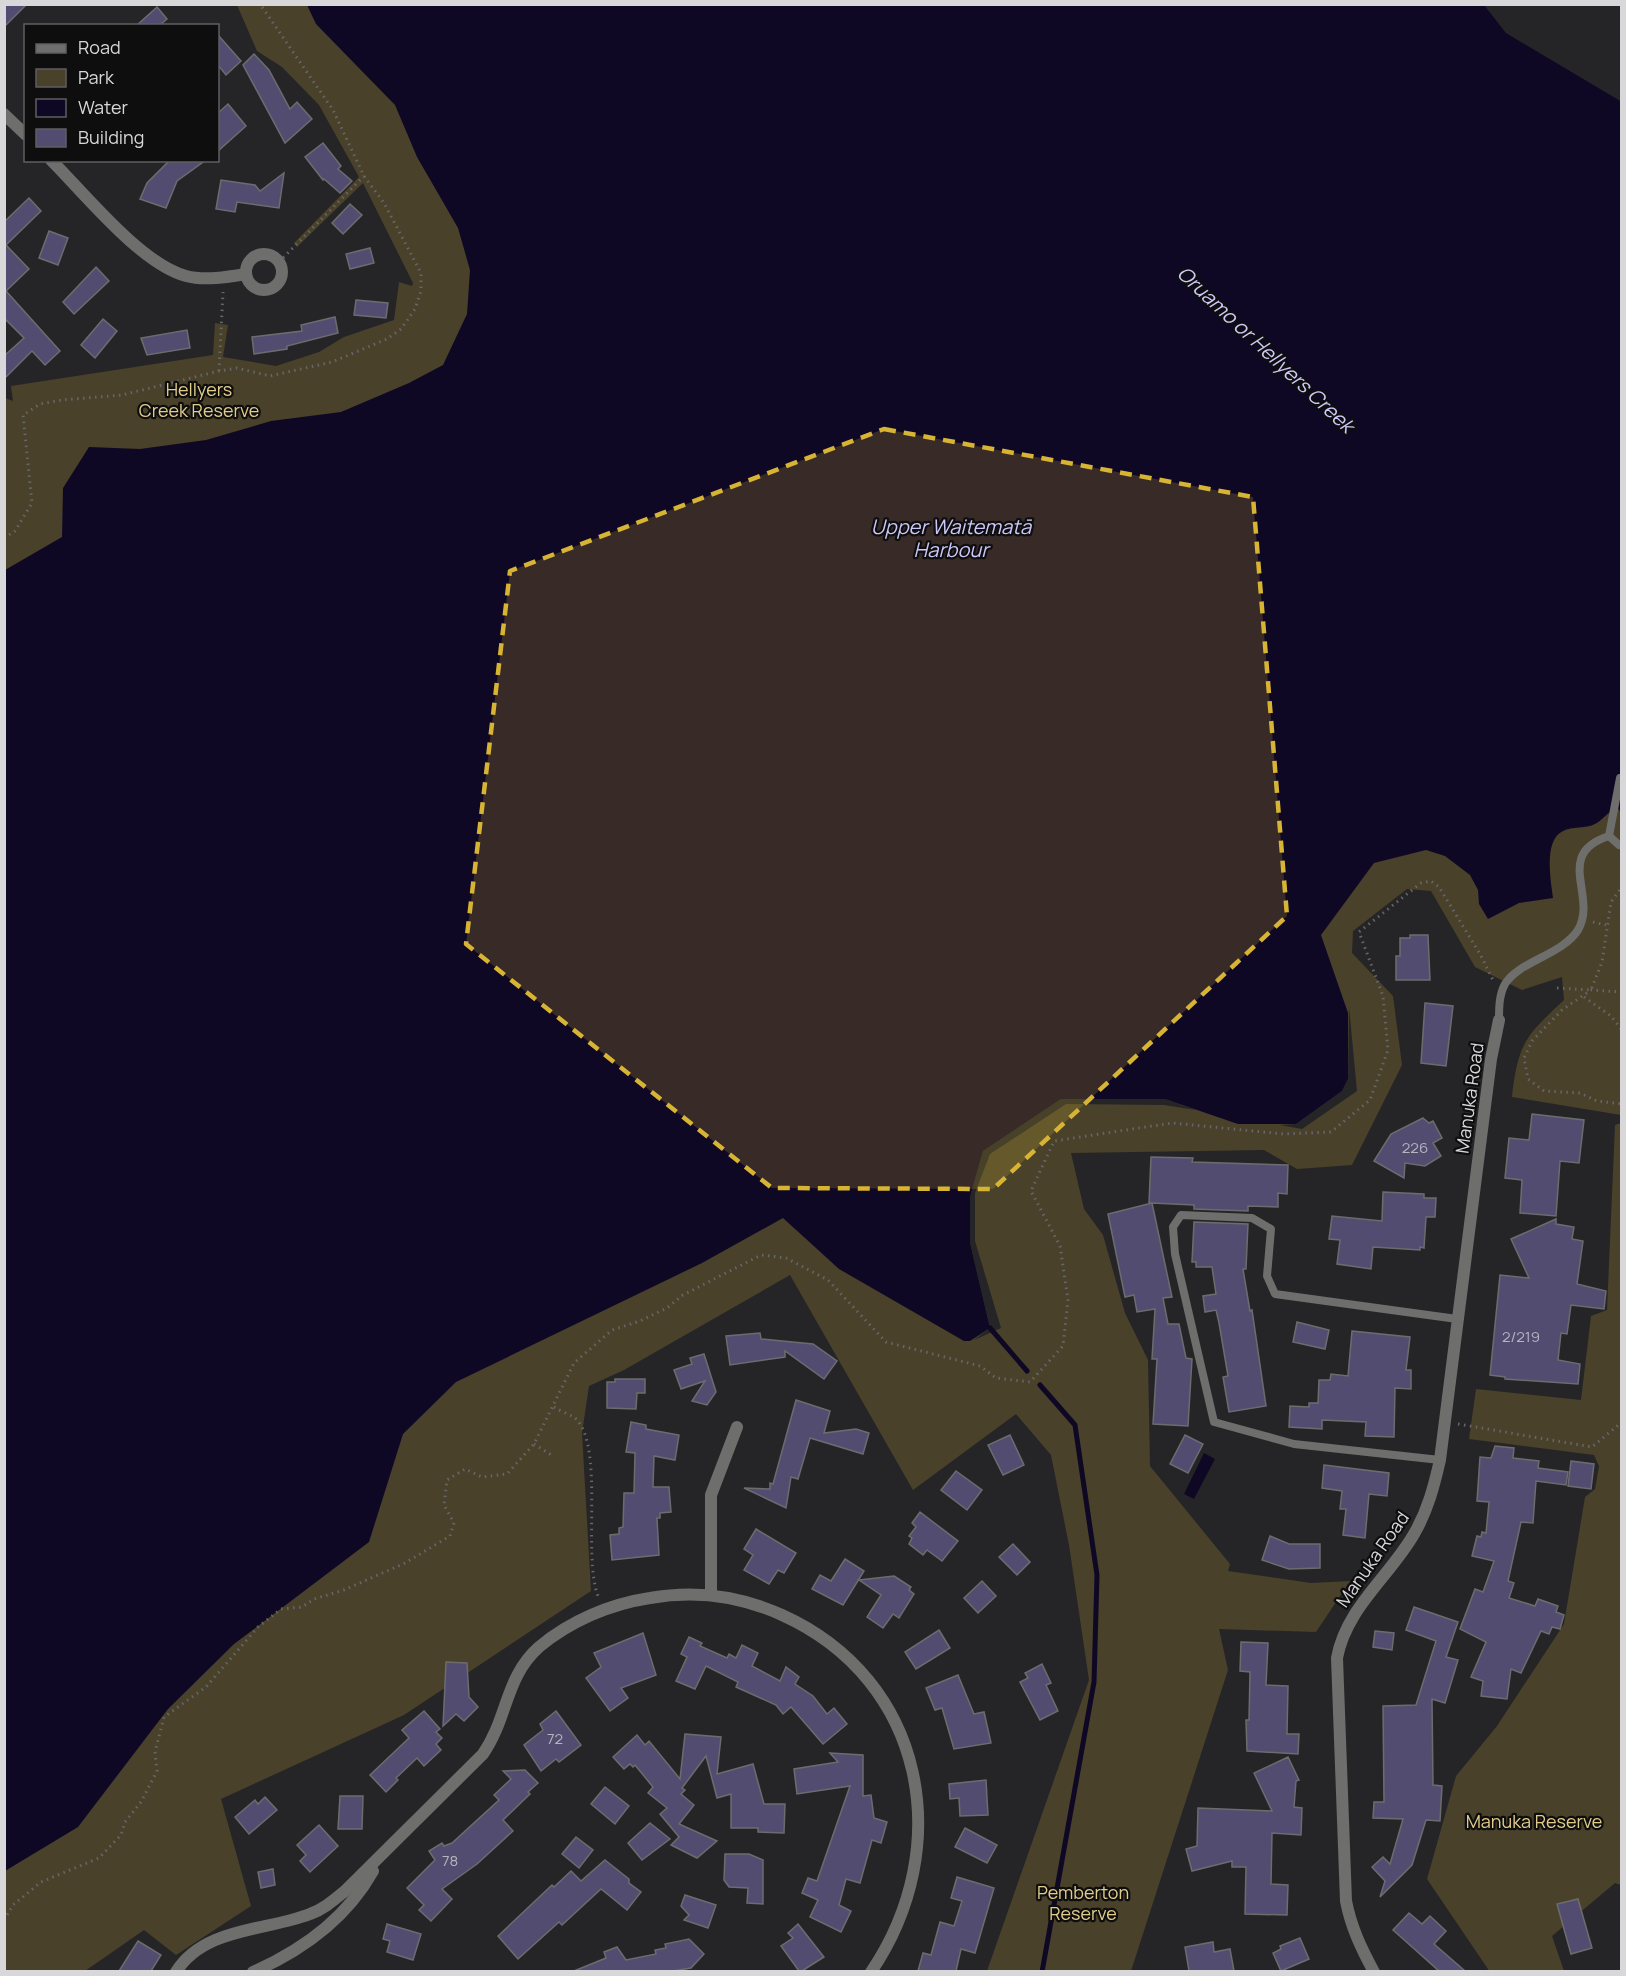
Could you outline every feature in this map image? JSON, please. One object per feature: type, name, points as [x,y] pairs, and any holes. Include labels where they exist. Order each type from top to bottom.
[{"type":"street","points":[[4,114],[24,133]]},
{"type":"street","points":[[53,162],[140,249],[161,264],[187,277],[224,277],[246,274]]},
{"type":"street","points":[[269,254],[279,262],[282,274],[277,285],[271,289],[255,288],[246,274],[248,263],[257,255],[269,254]]},
{"type":"street","name":"Manuka Road","points":[[1374,1971],[1357,1937],[1346,1900],[1337,1658],[1352,1619],[1403,1550],[1431,1498],[1440,1460],[1491,1059],[1499,1020]]},
{"type":"street","points":[[711,1595],[711,1495],[737,1427]]},
{"type":"street","points":[[176,1971],[191,1954],[224,1937],[323,1908],[345,1892],[483,1754],[503,1715],[512,1681],[539,1647],[574,1624],[619,1605],[675,1594],[711,1595],[742,1601],[795,1621],[838,1649],[870,1683],[899,1730],[911,1761],[916,1787],[919,1809],[918,1856],[900,1920],[871,1971]]},
{"type":"street","points":[[252,1971],[296,1949],[338,1918],[358,1897],[379,1859]]},
{"type":"lane","points":[[1610,836],[1620,778]]},
{"type":"lane","points":[[1610,836],[1619,845]]},
{"type":"lane","points":[[1499,1020],[1501,994],[1510,978],[1556,950],[1576,932],[1583,908],[1580,861],[1593,844],[1610,836]]},
{"type":"lane","points":[[1440,1460],[1294,1444],[1214,1422],[1175,1254],[1173,1227],[1181,1215],[1252,1218],[1271,1229],[1267,1276],[1275,1294],[1457,1319]]},
{"type":"path","points":[[4,538],[15,531],[32,503],[23,415],[40,404],[122,395],[237,368],[270,376],[332,362],[387,339],[401,329],[415,309],[422,291],[421,273],[384,203],[364,176],[333,110],[260,4]]},
{"type":"path","points":[[279,262],[364,176]]},
{"type":"path","points":[[219,371],[224,277]]},
{"type":"path","points":[[6,1918],[13,1905],[41,1882],[99,1858],[121,1835],[125,1822],[141,1802],[157,1771],[154,1752],[164,1717],[206,1687],[258,1627],[281,1609],[302,1607],[314,1599],[344,1590],[405,1563],[454,1531],[454,1523],[444,1504],[447,1480],[465,1469],[483,1477],[507,1474],[534,1444],[574,1362],[612,1330],[640,1321],[667,1308],[683,1295],[761,1255],[786,1258],[828,1280],[886,1342],[980,1366],[996,1378],[1030,1382],[1063,1346],[1068,1300],[1059,1246],[1032,1191],[1053,1141],[1172,1123],[1284,1134],[1331,1132],[1370,1100],[1388,1050],[1383,996],[1359,932],[1421,883],[1431,881],[1439,887],[1480,954],[1491,978]]},
{"type":"path","points":[[1622,887],[1611,902],[1604,925],[1602,962],[1591,990],[1562,1010],[1532,1041],[1524,1058],[1528,1079],[1544,1091],[1580,1093],[1597,1101],[1622,1104]]},
{"type":"path","points":[[1557,988],[1622,992]]},
{"type":"path","points":[[1584,997],[1611,1016],[1622,1030]]},
{"type":"path","points":[[554,1407],[576,1419],[586,1440],[590,1461],[590,1554],[598,1598]]},
{"type":"path","points":[[1458,1424],[1592,1447],[1622,1422]]},
{"type":"path","points":[[534,1444],[553,1456]]},
{"type":"highlighted area","points":[[884,429],[1253,497],[1287,916],[993,1189],[772,1188],[466,944],[510,571]]},
{"type":"green space","name":"Upper Waitematā Harbour","points":[[237,5],[921,5],[1621,591],[1621,1115],[1512,1097],[1517,1065],[1526,1042],[1540,1023],[1564,1000],[1562,977],[1522,990],[1475,967],[1431,891],[1407,889],[1353,931],[1352,953],[1393,996],[1402,1065],[1352,1165],[1297,1169],[1264,1150],[1071,1153],[1084,1209],[1103,1235],[1125,1313],[1148,1360],[1150,1466],[1230,1564],[1228,1571],[1311,1583],[1350,1581],[1316,1632],[1219,1629],[1228,1670],[1131,1971],[987,1971],[1089,1680],[1069,1545],[1051,1455],[1016,1414],[913,1490],[790,1275],[624,1370],[589,1386],[582,1433],[591,1591],[404,1715],[221,1799],[251,1906],[176,1955],[144,1930],[85,1971],[5,1972],[5,398],[13,401],[11,386],[213,355],[215,323],[228,325],[223,357],[276,366],[319,352],[344,337],[394,320],[399,282],[412,286],[413,283],[363,183],[297,247],[294,243],[359,177],[319,105],[282,67],[257,51]],"holes":[[[1349,1007],[1357,1091],[1302,1129],[1280,1125],[1296,1124],[1342,1091],[1348,1079]],[[1061,1099],[1165,1099],[1196,1110],[1164,1105],[1066,1104],[990,1154],[975,1193],[975,1241],[1001,1328],[974,1340],[990,1328],[970,1243],[970,1197],[983,1151]]]},
{"type":"green space","name":"Manuka Reserve","points":[[1621,1123],[1621,1885],[1615,1883],[1552,1936],[1564,1971],[1490,1972],[1427,1879],[1456,1776],[1497,1726],[1564,1624],[1585,1497],[1595,1489],[1599,1466],[1594,1455],[1469,1439],[1476,1389],[1581,1400],[1591,1316],[1607,1310],[1615,1125]]},
{"type":"water","name":"Upper Waitematā Harbour","points":[[307,5],[1484,5],[1506,33],[1622,102],[1621,815],[1619,809],[1614,810],[1595,824],[1567,829],[1557,836],[1553,843],[1550,862],[1553,898],[1519,903],[1488,919],[1479,904],[1478,890],[1470,875],[1445,856],[1426,850],[1374,863],[1321,935],[1348,1013],[1348,1079],[1342,1091],[1296,1124],[1238,1124],[1165,1099],[1061,1099],[983,1151],[970,1197],[970,1243],[990,1328],[970,1341],[964,1341],[839,1269],[783,1218],[702,1263],[456,1382],[403,1434],[369,1542],[234,1644],[168,1709],[78,1827],[5,1871],[5,570],[62,537],[63,488],[89,447],[140,449],[206,440],[271,421],[341,412],[409,383],[443,365],[467,314],[470,270],[458,228],[417,157],[395,105],[316,24]]},
{"type":"water","points":[[1204,1453],[1215,1459],[1194,1499],[1184,1494]]},
{"type":"building","points":[[4,4],[27,4],[4,27]]},
{"type":"building","points":[[157,7],[167,19],[161,24],[138,24]]},
{"type":"building","points":[[219,36],[241,61],[226,75],[219,66]]},
{"type":"building","points":[[254,54],[269,70],[290,109],[297,102],[312,119],[285,143],[243,65]]},
{"type":"building","points":[[228,104],[246,126],[219,150],[219,112]]},
{"type":"building","points":[[323,143],[341,166],[338,169],[352,181],[340,193],[323,180],[305,157]]},
{"type":"building","points":[[168,162],[203,162],[177,181],[166,208],[140,199],[147,183]]},
{"type":"building","points":[[284,173],[279,208],[237,202],[235,212],[216,209],[221,180],[255,185],[260,191]]},
{"type":"building","points":[[29,198],[41,211],[6,245],[29,269],[6,291],[60,351],[45,365],[32,351],[4,379],[4,356],[24,338],[4,318],[4,222]]},
{"type":"building","points":[[350,204],[362,215],[343,234],[332,223]]},
{"type":"building","points":[[49,231],[68,238],[58,265],[39,258]]},
{"type":"building","points":[[370,248],[374,263],[350,269],[346,254]]},
{"type":"building","points":[[96,267],[109,281],[74,314],[63,302]]},
{"type":"building","points":[[356,300],[388,303],[386,318],[354,315]]},
{"type":"building","points":[[335,317],[338,333],[287,346],[287,349],[254,354],[252,337],[302,331],[301,325]]},
{"type":"building","points":[[103,319],[117,331],[95,358],[81,345]]},
{"type":"building","points":[[187,330],[190,348],[147,355],[141,338]]},
{"type":"building","points":[[1410,935],[1428,935],[1430,980],[1396,980],[1396,956],[1400,956],[1400,938],[1410,938]]},
{"type":"building","points":[[1425,1003],[1453,1006],[1446,1066],[1421,1063]]},
{"type":"building","points":[[1532,1114],[1584,1120],[1579,1163],[1560,1161],[1556,1216],[1520,1213],[1522,1180],[1505,1178],[1509,1138],[1529,1140]]},
{"type":"building","points":[[1423,1118],[1429,1123],[1433,1121],[1442,1138],[1433,1143],[1441,1156],[1425,1166],[1405,1163],[1404,1178],[1374,1161],[1391,1134]]},
{"type":"building","points":[[1151,1157],[1193,1158],[1192,1162],[1288,1165],[1287,1194],[1278,1193],[1278,1207],[1248,1206],[1248,1211],[1194,1209],[1194,1205],[1149,1203]]},
{"type":"building","points":[[1383,1192],[1424,1194],[1424,1198],[1436,1198],[1435,1217],[1426,1217],[1424,1248],[1420,1247],[1420,1250],[1373,1247],[1371,1269],[1337,1264],[1340,1240],[1329,1239],[1332,1216],[1382,1221]]},
{"type":"building","points":[[1152,1203],[1172,1297],[1163,1298],[1168,1324],[1179,1324],[1186,1358],[1192,1359],[1188,1426],[1153,1424],[1157,1359],[1152,1359],[1155,1309],[1137,1312],[1134,1295],[1125,1297],[1108,1214]]},
{"type":"building","points":[[1556,1219],[1556,1224],[1574,1227],[1572,1239],[1583,1241],[1577,1284],[1606,1291],[1604,1309],[1571,1305],[1567,1334],[1561,1333],[1558,1360],[1580,1364],[1578,1384],[1505,1379],[1505,1377],[1490,1375],[1500,1275],[1529,1278],[1511,1239]]},
{"type":"building","points":[[1194,1222],[1248,1224],[1246,1269],[1243,1269],[1250,1311],[1252,1310],[1266,1406],[1229,1412],[1223,1377],[1228,1376],[1219,1323],[1216,1310],[1205,1312],[1203,1296],[1216,1294],[1212,1267],[1196,1267],[1196,1262],[1192,1262]]},
{"type":"building","points":[[1297,1322],[1329,1330],[1325,1349],[1293,1342]]},
{"type":"building","points":[[1352,1331],[1410,1337],[1406,1370],[1411,1370],[1411,1389],[1395,1388],[1394,1437],[1365,1436],[1366,1422],[1322,1420],[1322,1429],[1289,1427],[1290,1406],[1309,1407],[1309,1403],[1318,1403],[1319,1380],[1330,1380],[1331,1374],[1348,1376]]},
{"type":"building","points":[[760,1333],[761,1339],[813,1344],[837,1361],[824,1379],[785,1351],[785,1357],[730,1365],[726,1336]]},
{"type":"building","points":[[704,1354],[716,1392],[707,1405],[692,1401],[705,1381],[681,1389],[674,1370],[692,1364],[690,1358]]},
{"type":"building","points":[[615,1379],[645,1379],[645,1393],[637,1393],[636,1409],[607,1408],[607,1382],[615,1382]]},
{"type":"building","points":[[796,1400],[830,1411],[824,1433],[856,1429],[869,1433],[863,1454],[810,1438],[798,1479],[791,1477],[786,1508],[744,1488],[770,1489],[770,1483],[773,1484]]},
{"type":"building","points":[[631,1422],[646,1425],[646,1429],[679,1435],[675,1460],[654,1456],[653,1487],[669,1487],[671,1512],[660,1513],[660,1518],[657,1518],[659,1555],[612,1560],[610,1535],[619,1534],[619,1528],[623,1527],[624,1493],[634,1493],[635,1453],[626,1452]]},
{"type":"building","points":[[1010,1435],[1024,1465],[1003,1475],[988,1445]]},
{"type":"building","points":[[1185,1435],[1203,1444],[1188,1473],[1170,1464]]},
{"type":"building","points":[[1495,1446],[1514,1448],[1513,1458],[1539,1461],[1538,1468],[1568,1472],[1566,1485],[1536,1481],[1533,1523],[1521,1522],[1508,1581],[1514,1583],[1509,1598],[1535,1606],[1538,1599],[1558,1606],[1556,1612],[1564,1615],[1560,1629],[1552,1627],[1549,1634],[1541,1631],[1521,1673],[1511,1669],[1507,1699],[1481,1696],[1483,1681],[1471,1677],[1486,1642],[1460,1629],[1475,1589],[1483,1592],[1494,1561],[1472,1556],[1477,1536],[1481,1537],[1482,1532],[1486,1533],[1489,1502],[1477,1501],[1480,1457],[1491,1458]]},
{"type":"building","points":[[1571,1461],[1594,1464],[1591,1489],[1568,1486]]},
{"type":"building","points":[[1324,1465],[1389,1473],[1387,1496],[1369,1494],[1365,1538],[1343,1535],[1346,1509],[1340,1509],[1342,1491],[1322,1488]]},
{"type":"building","points":[[956,1471],[982,1490],[967,1510],[941,1490]]},
{"type":"building","points":[[920,1512],[958,1541],[942,1561],[927,1550],[923,1555],[909,1544],[912,1538],[909,1536],[916,1527],[912,1523]]},
{"type":"building","points":[[756,1529],[796,1553],[784,1573],[778,1570],[769,1584],[744,1570],[753,1555],[744,1549]]},
{"type":"building","points":[[1270,1536],[1289,1544],[1320,1544],[1320,1568],[1289,1569],[1262,1560]]},
{"type":"building","points":[[1013,1544],[1030,1562],[1017,1575],[999,1557]]},
{"type":"building","points":[[845,1559],[864,1571],[843,1605],[812,1589],[820,1575],[831,1581]]},
{"type":"building","points":[[894,1576],[911,1587],[909,1590],[914,1594],[899,1618],[893,1614],[883,1628],[867,1617],[881,1595],[859,1580]]},
{"type":"building","points":[[982,1581],[996,1596],[978,1613],[964,1598]]},
{"type":"building","points":[[1414,1607],[1458,1622],[1446,1657],[1458,1660],[1445,1703],[1432,1699],[1433,1785],[1442,1786],[1440,1821],[1426,1820],[1412,1865],[1380,1897],[1385,1881],[1372,1867],[1383,1857],[1390,1864],[1403,1819],[1373,1818],[1374,1802],[1384,1802],[1383,1706],[1416,1705],[1436,1641],[1406,1630]]},
{"type":"building","points":[[939,1630],[950,1648],[916,1669],[905,1652]]},
{"type":"building","points":[[1375,1631],[1394,1633],[1392,1650],[1373,1647]]},
{"type":"building","points":[[643,1633],[656,1675],[621,1688],[628,1698],[610,1711],[586,1678],[601,1667],[594,1653]]},
{"type":"building","points":[[689,1637],[702,1643],[700,1646],[727,1658],[729,1654],[736,1658],[742,1645],[758,1653],[752,1666],[780,1681],[786,1667],[799,1677],[795,1684],[813,1696],[827,1714],[834,1708],[847,1724],[823,1744],[791,1707],[783,1714],[776,1705],[736,1687],[738,1682],[706,1666],[695,1689],[676,1681],[687,1657],[681,1654]]},
{"type":"building","points":[[1241,1642],[1268,1643],[1266,1685],[1288,1686],[1287,1734],[1299,1734],[1298,1754],[1247,1751],[1246,1720],[1249,1720],[1250,1672],[1240,1671]]},
{"type":"building","points":[[446,1662],[467,1663],[469,1697],[478,1707],[464,1721],[456,1714],[443,1726]]},
{"type":"building","points":[[1042,1664],[1051,1683],[1046,1685],[1058,1711],[1040,1720],[1020,1682],[1028,1678],[1025,1673]]},
{"type":"building","points":[[958,1675],[974,1714],[984,1712],[991,1743],[954,1749],[942,1708],[935,1710],[926,1688]]},
{"type":"building","points":[[424,1711],[440,1729],[436,1732],[442,1738],[436,1744],[441,1750],[424,1766],[417,1758],[396,1778],[398,1780],[386,1792],[370,1775],[409,1738],[402,1730]]},
{"type":"building","points":[[556,1711],[581,1745],[559,1762],[556,1759],[541,1771],[524,1745],[543,1730],[540,1724]]},
{"type":"building","points":[[685,1734],[721,1737],[717,1774],[753,1764],[764,1804],[785,1804],[784,1833],[758,1832],[758,1828],[731,1828],[731,1794],[717,1798],[706,1756],[682,1788],[685,1790],[681,1794],[694,1805],[679,1824],[717,1841],[697,1858],[671,1845],[679,1837],[660,1814],[667,1808],[648,1793],[653,1787],[635,1765],[633,1767],[630,1764],[624,1769],[613,1757],[637,1735],[645,1745],[649,1741],[680,1779]]},
{"type":"building","points":[[830,1753],[863,1755],[863,1796],[871,1795],[874,1818],[887,1822],[881,1843],[872,1840],[860,1883],[846,1879],[839,1905],[851,1911],[841,1932],[810,1917],[818,1900],[802,1893],[808,1878],[817,1881],[850,1786],[797,1794],[794,1769],[838,1762]]},
{"type":"building","points":[[1288,1757],[1299,1780],[1296,1781],[1294,1807],[1302,1808],[1301,1835],[1272,1833],[1271,1884],[1288,1885],[1287,1915],[1245,1914],[1246,1867],[1232,1867],[1232,1861],[1192,1871],[1186,1849],[1197,1846],[1198,1808],[1272,1811],[1254,1773]]},
{"type":"building","points":[[525,1770],[538,1783],[503,1820],[513,1831],[477,1864],[442,1889],[452,1899],[431,1921],[419,1910],[424,1905],[407,1888],[435,1860],[429,1851],[442,1843],[444,1846],[452,1843],[499,1800],[494,1795],[511,1779],[503,1771]]},
{"type":"building","points":[[986,1780],[988,1815],[960,1816],[959,1798],[950,1799],[949,1784]]},
{"type":"building","points":[[605,1787],[629,1806],[615,1824],[591,1804]]},
{"type":"building","points":[[340,1796],[363,1796],[362,1829],[338,1829]]},
{"type":"building","points":[[265,1797],[277,1810],[249,1834],[235,1817],[255,1800],[258,1804]]},
{"type":"building","points":[[650,1823],[670,1839],[642,1860],[628,1843]]},
{"type":"building","points":[[319,1825],[338,1846],[310,1872],[300,1861],[306,1855],[297,1845]]},
{"type":"building","points":[[965,1828],[997,1845],[987,1863],[955,1847]]},
{"type":"building","points":[[576,1837],[593,1850],[579,1868],[562,1854]]},
{"type":"building","points":[[725,1854],[749,1854],[763,1860],[763,1904],[747,1903],[748,1888],[729,1887],[724,1880]]},
{"type":"building","points":[[605,1860],[641,1892],[627,1910],[601,1889],[562,1925],[559,1922],[518,1959],[498,1936],[552,1885],[554,1887],[571,1871],[581,1881]]},
{"type":"building","points":[[273,1869],[275,1885],[261,1888],[258,1872]]},
{"type":"building","points":[[957,1877],[994,1888],[975,1953],[961,1949],[956,1971],[918,1971],[923,1953],[931,1955],[940,1922],[954,1926],[962,1901],[951,1898]]},
{"type":"building","points":[[685,1895],[716,1905],[708,1928],[684,1920],[689,1915],[681,1906]]},
{"type":"building","points":[[1578,1899],[1592,1948],[1571,1954],[1557,1904]]},
{"type":"building","points":[[1409,1913],[1422,1924],[1430,1916],[1446,1931],[1434,1944],[1465,1971],[1439,1971],[1393,1930]]},
{"type":"building","points":[[387,1924],[421,1934],[413,1960],[387,1952],[390,1941],[383,1939]]},
{"type":"building","points":[[798,1924],[824,1957],[802,1971],[799,1971],[781,1946],[793,1938],[788,1933]]},
{"type":"building","points":[[1300,1938],[1309,1959],[1281,1971],[1273,1953],[1281,1949],[1280,1946]]},
{"type":"building","points":[[689,1939],[704,1954],[691,1968],[673,1971],[574,1971],[606,1958],[604,1952],[617,1947],[626,1960],[656,1954],[655,1950],[666,1948],[665,1944]]},
{"type":"building","points":[[138,1941],[161,1955],[151,1971],[119,1971]]},
{"type":"building","points":[[1213,1942],[1214,1952],[1230,1949],[1234,1971],[1189,1971],[1185,1947]]},
{"type":"waterway","points":[[990,1328],[1027,1371]]},
{"type":"waterway","points":[[1040,1385],[1075,1425],[1097,1575],[1094,1682],[1042,1972]]},
{"type":"water label","name":"Oruamo or Hellyers Creek","points":[[1266,349]]},
{"type":"park label","name":"Hellyers Creek Reserve","points":[[199,399]]},
{"type":"park label","name":"Pemberton Reserve","points":[[1083,1902]]}]
